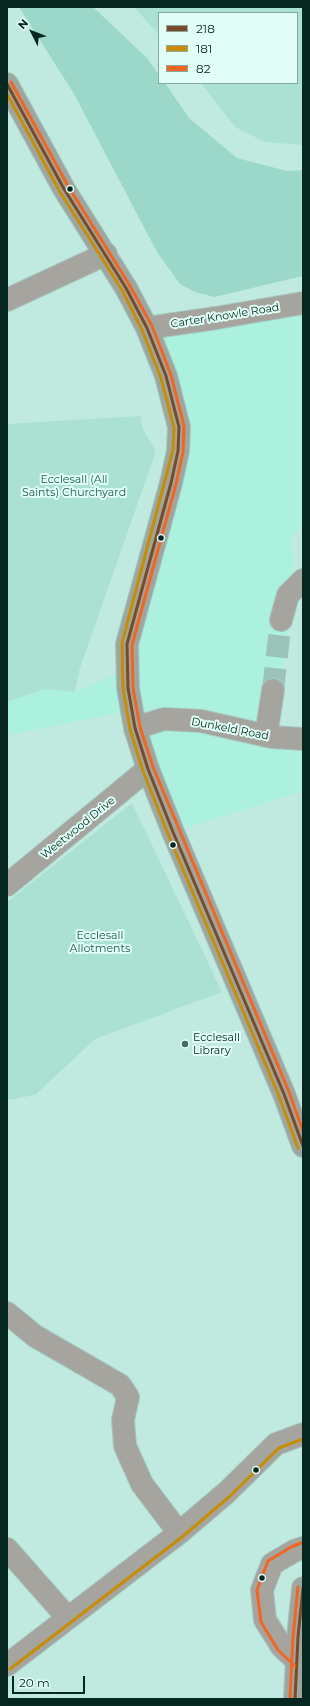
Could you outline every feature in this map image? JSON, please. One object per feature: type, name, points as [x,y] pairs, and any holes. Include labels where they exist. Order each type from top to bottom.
[{"type":"main road","points":[[7,84],[64,189],[106,254],[147,328],[166,376],[179,427],[178,451],[171,483],[127,644],[128,688],[135,728],[148,769],[173,832],[284,1094],[303,1146]]},
{"type":"main road","points":[[295,1699],[298,1662],[298,1637],[303,1588]]},
{"type":"street","points":[[7,300],[106,254]]},
{"type":"street","name":"Carter Knowle Road","points":[[147,328],[303,303]]},
{"type":"street","points":[[281,620],[288,595],[303,580]]},
{"type":"street","points":[[266,736],[273,690]]},
{"type":"street","name":"Dunkeld Road","points":[[135,728],[164,719],[201,721],[266,736],[303,739]]},
{"type":"street","name":"Weetwood Drive","points":[[7,885],[148,769]]},
{"type":"street","points":[[7,1313],[35,1336],[120,1384],[128,1396],[123,1420],[124,1446],[142,1484],[179,1533]]},
{"type":"street","points":[[7,1665],[67,1617],[179,1533],[226,1493],[276,1444],[303,1434]]},
{"type":"street","points":[[298,1662],[282,1647],[265,1620],[262,1590],[272,1564],[294,1551],[303,1548]]},
{"type":"street","points":[[7,1549],[67,1617]]},
{"type":"shaded area","points":[[19,7],[93,7],[147,58],[158,74],[158,84],[166,84],[189,118],[237,158],[287,171],[303,170],[303,276],[214,297],[195,292],[180,284],[157,252],[74,94]]},
{"type":"shaded area","points":[[303,303],[303,523],[289,541],[294,560],[276,735],[303,739],[303,791],[173,832],[132,710],[7,735],[7,702],[45,689],[75,692],[127,669],[178,451],[147,328]]},
{"type":"green space","points":[[134,7],[303,7],[303,145],[265,142],[235,127],[202,84],[298,84],[298,12],[158,12],[158,34]]},
{"type":"green space","name":"Ecclesall (All Saints) Churchyard","points":[[141,416],[142,428],[156,451],[79,671],[75,692],[45,689],[7,702],[7,424]]},
{"type":"green space","name":"Ecclesall Allotments","points":[[132,803],[222,992],[95,1039],[35,1095],[7,1100],[7,902]]},
{"type":"tunnel","points":[[273,690],[281,620]]},
{"type":"transit line","name":"82","points":[[11,82],[68,186],[130,286],[152,326],[171,375],[184,426],[183,452],[176,484],[132,645],[133,688],[140,727],[153,767],[289,1092],[303,1131]]},
{"type":"transit line","name":"218","points":[[7,84],[64,189],[126,288],[147,328],[166,376],[179,427],[178,451],[171,483],[127,644],[128,688],[135,728],[148,769],[173,832],[284,1094],[303,1146]]},
{"type":"transit line","name":"181","points":[[7,94],[60,192],[122,290],[142,330],[161,378],[174,428],[173,450],[122,643],[123,688],[130,729],[143,771],[168,834],[279,1096],[298,1148]]},
{"type":"transit line","name":"181","points":[[10,1669],[182,1537],[229,1497],[279,1448],[303,1439]]},
{"type":"transit line","name":"82","points":[[295,1666],[278,1650],[261,1622],[257,1590],[268,1561],[291,1547],[301,1543]]},
{"type":"transit line","name":"82","points":[[290,1699],[293,1637],[298,1587]]},
{"type":"transit line","name":"218","points":[[295,1699],[298,1637],[303,1588]]},
{"type":"place","name":"Ecclesall Library","points":[[185,1044]]}]
